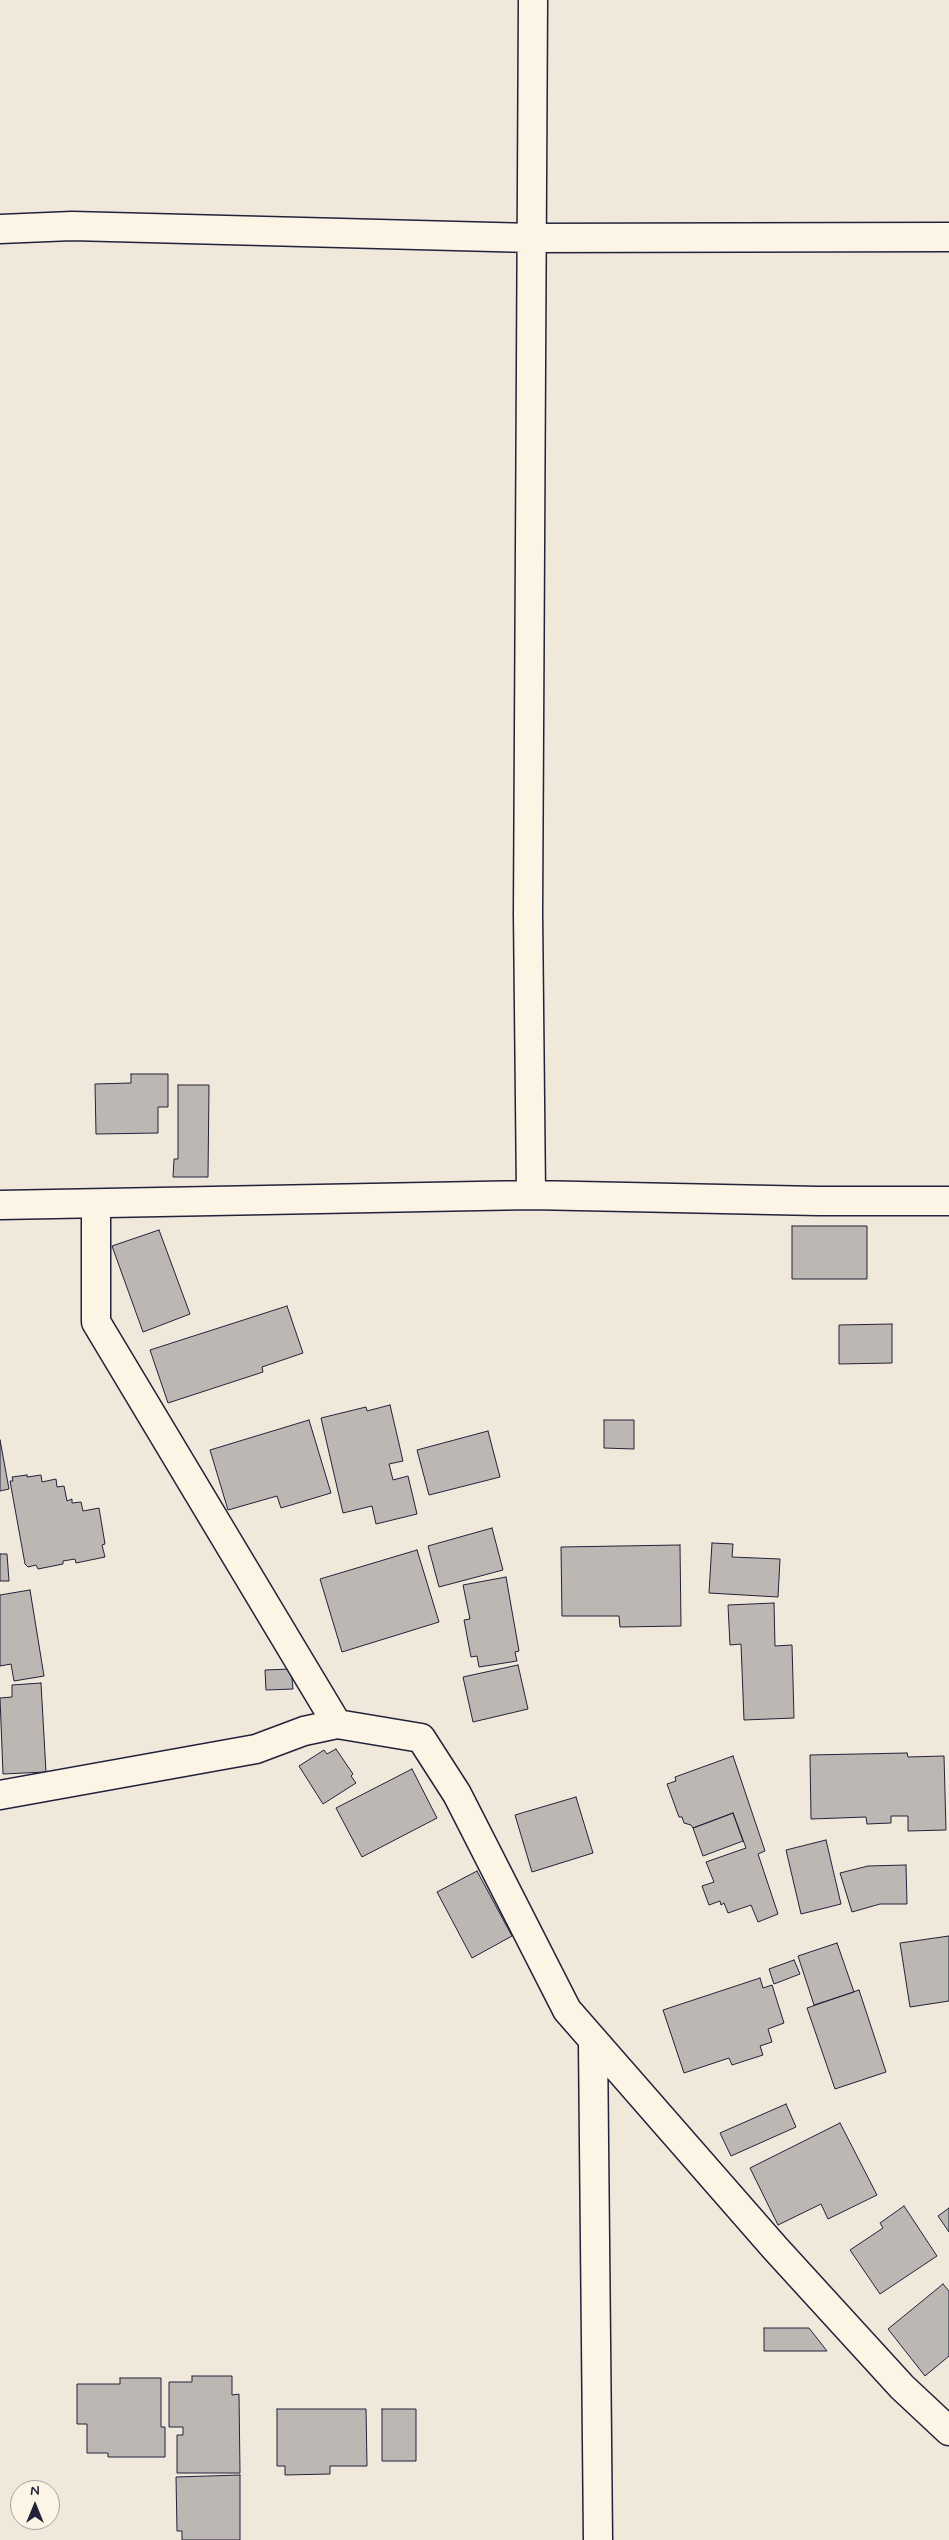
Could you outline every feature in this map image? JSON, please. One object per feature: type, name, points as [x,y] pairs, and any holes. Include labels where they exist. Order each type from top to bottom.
[{"type":"street","points":[[531,1195],[528,913],[533,0]]},
{"type":"street","points":[[0,229],[72,226],[532,238],[949,236]]},
{"type":"street","points":[[0,1205],[531,1195],[818,1202],[949,1201]]},
{"type":"street","points":[[96,1204],[96,1322],[337,1724]]},
{"type":"street","points":[[0,1795],[256,1749],[304,1731],[337,1724],[421,1738],[458,1794],[567,2010],[593,2042],[888,2373],[949,2432]]},
{"type":"street","points":[[593,2042],[598,2540]]},
{"type":"building","points":[[131,1074],[168,1074],[168,1107],[158,1107],[158,1133],[96,1134],[95,1084],[131,1083]]},
{"type":"building","points":[[178,1085],[209,1085],[208,1177],[173,1177],[174,1159],[178,1159]]},
{"type":"building","points":[[792,1226],[867,1226],[867,1279],[792,1279]]},
{"type":"building","points":[[159,1230],[190,1314],[143,1332],[112,1246]]},
{"type":"building","points":[[287,1306],[303,1353],[262,1367],[263,1372],[168,1403],[150,1350]]},
{"type":"building","points":[[892,1324],[892,1363],[839,1364],[839,1325]]},
{"type":"building","points":[[390,1405],[403,1461],[389,1464],[393,1480],[408,1476],[417,1514],[376,1524],[372,1506],[343,1513],[321,1418],[366,1407],[367,1411]]},
{"type":"building","points":[[309,1420],[331,1493],[281,1508],[277,1496],[228,1510],[210,1450]]},
{"type":"building","points":[[604,1420],[634,1420],[634,1449],[604,1448]]},
{"type":"building","points":[[488,1431],[500,1477],[429,1495],[417,1450]]},
{"type":"building","points":[[0,1440],[9,1489],[0,1491]]},
{"type":"building","points":[[27,1475],[27,1477],[41,1475],[42,1482],[56,1479],[57,1487],[64,1486],[67,1501],[72,1499],[72,1503],[81,1502],[83,1511],[99,1508],[105,1544],[102,1545],[105,1557],[76,1563],[75,1559],[63,1561],[63,1564],[38,1569],[36,1565],[28,1567],[25,1564],[10,1481],[13,1481],[12,1477]]},
{"type":"building","points":[[492,1528],[503,1570],[439,1587],[428,1546]]},
{"type":"building","points":[[712,1543],[733,1544],[732,1557],[780,1559],[778,1597],[709,1593]]},
{"type":"building","points":[[680,1545],[681,1626],[620,1627],[619,1616],[562,1616],[561,1547]]},
{"type":"building","points":[[417,1550],[439,1622],[342,1652],[320,1579]]},
{"type":"building","points":[[0,1554],[7,1554],[9,1581],[0,1581]]},
{"type":"building","points":[[506,1577],[519,1651],[515,1652],[517,1661],[479,1667],[477,1656],[471,1657],[464,1620],[470,1619],[463,1585]]},
{"type":"building","points":[[30,1590],[44,1676],[14,1681],[11,1664],[0,1666],[0,1595]]},
{"type":"building","points":[[774,1603],[775,1646],[792,1645],[794,1718],[744,1720],[741,1644],[730,1645],[728,1605]]},
{"type":"building","points":[[518,1665],[528,1709],[473,1722],[463,1677]]},
{"type":"building","points":[[291,1669],[293,1689],[266,1690],[265,1670]]},
{"type":"building","points":[[41,1683],[46,1772],[3,1774],[0,1698],[12,1697],[12,1685]]},
{"type":"building","points":[[336,1749],[353,1774],[351,1776],[356,1783],[323,1804],[299,1766],[324,1750],[327,1754]]},
{"type":"building","points":[[907,1753],[908,1757],[944,1756],[946,1830],[908,1831],[908,1816],[891,1816],[891,1823],[867,1824],[866,1817],[811,1819],[810,1755]]},
{"type":"building","points":[[733,1756],[765,1851],[758,1854],[778,1914],[758,1922],[751,1905],[728,1913],[724,1903],[721,1905],[720,1901],[709,1905],[702,1886],[714,1882],[706,1862],[746,1848],[733,1813],[693,1828],[691,1825],[684,1823],[682,1817],[679,1817],[667,1784],[676,1781],[675,1777]]},
{"type":"building","points":[[412,1769],[437,1818],[362,1857],[336,1808]]},
{"type":"building","points":[[576,1797],[593,1853],[532,1872],[515,1815]]},
{"type":"building","points":[[733,1813],[743,1841],[703,1856],[693,1828]]},
{"type":"building","points":[[826,1840],[841,1904],[801,1914],[786,1850]]},
{"type":"building","points":[[906,1865],[907,1904],[880,1904],[852,1912],[840,1873],[868,1866]]},
{"type":"building","points":[[477,1871],[512,1936],[472,1958],[437,1892]]},
{"type":"building","points":[[949,1936],[949,2001],[910,2007],[900,1943]]},
{"type":"building","points":[[837,1943],[854,1992],[814,2005],[798,1956]]},
{"type":"building","points":[[794,1960],[800,1974],[774,1984],[769,1969]]},
{"type":"building","points":[[760,1978],[763,1988],[772,1985],[784,2023],[768,2029],[772,2042],[760,2046],[763,2055],[732,2065],[729,2058],[684,2073],[663,2010]]},
{"type":"building","points":[[859,1990],[886,2072],[835,2089],[807,2008]]},
{"type":"building","points":[[786,2104],[796,2127],[731,2156],[720,2133]]},
{"type":"building","points":[[840,2123],[877,2195],[828,2219],[821,2204],[778,2225],[750,2168]]},
{"type":"building","points":[[904,2206],[937,2256],[880,2294],[850,2250],[883,2228],[880,2223]]},
{"type":"building","points":[[949,2208],[949,2232],[938,2216]]},
{"type":"building","points":[[943,2284],[949,2291],[949,2356],[925,2376],[888,2329]]},
{"type":"building","points":[[764,2328],[809,2328],[827,2351],[764,2351]]},
{"type":"building","points":[[192,2376],[232,2376],[232,2395],[239,2394],[240,2473],[177,2473],[177,2435],[183,2435],[183,2427],[169,2427],[169,2382],[192,2382]]},
{"type":"building","points":[[120,2378],[161,2378],[161,2427],[165,2427],[165,2457],[108,2457],[108,2453],[87,2453],[87,2424],[77,2424],[77,2384],[120,2384]]},
{"type":"building","points":[[277,2409],[366,2409],[367,2466],[330,2466],[330,2474],[285,2475],[285,2466],[277,2466]]},
{"type":"building","points":[[382,2409],[416,2409],[416,2461],[382,2461]]},
{"type":"building","points":[[240,2475],[240,2540],[182,2540],[182,2531],[177,2531],[176,2477]]}]
